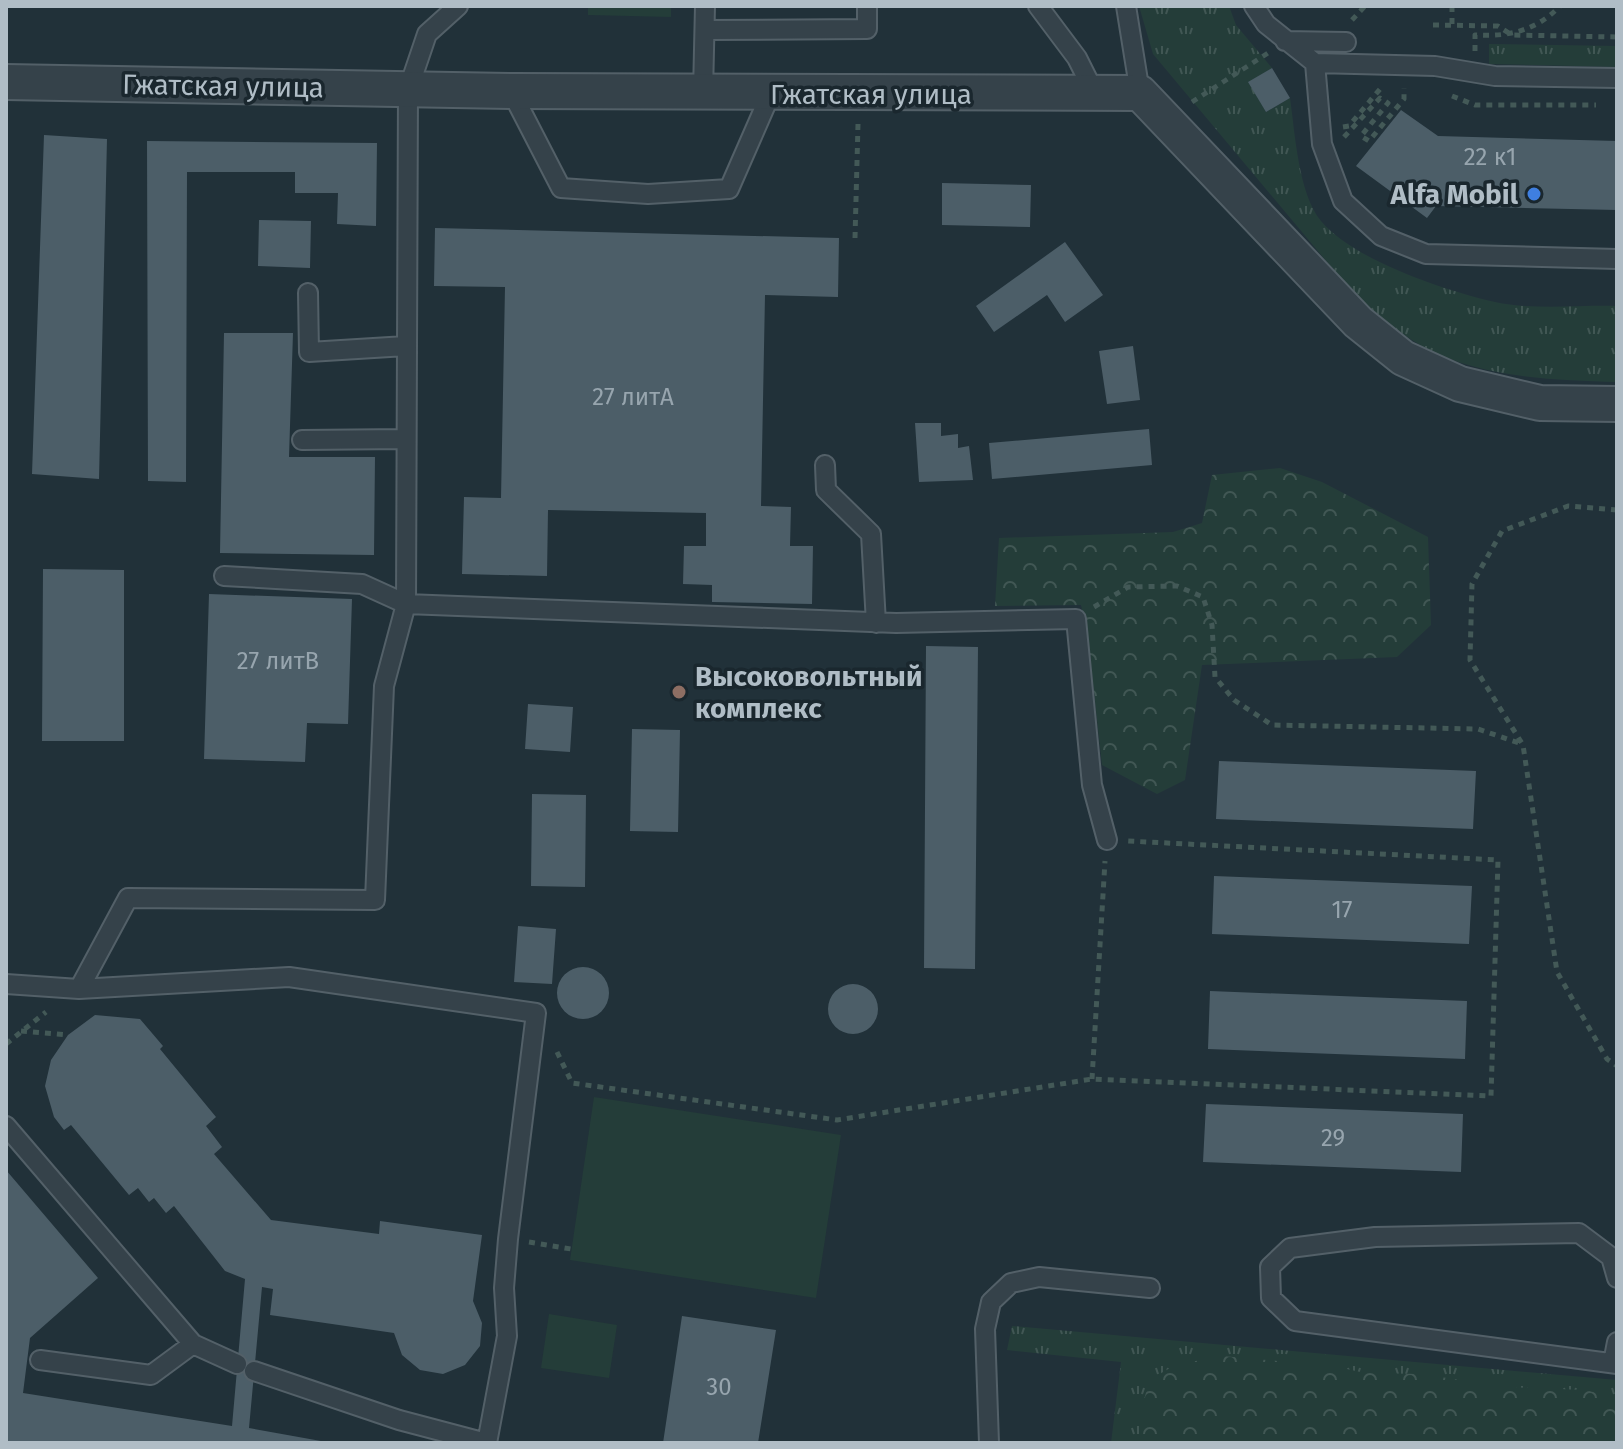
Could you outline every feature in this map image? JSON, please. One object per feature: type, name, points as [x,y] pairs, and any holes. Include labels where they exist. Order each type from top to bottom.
[{"type":"street","name":"Гжатская улица","points":[[6,82],[703,93],[1140,93]]},
{"type":"street","points":[[1140,93],[1358,322],[1403,358],[1460,384],[1540,403],[1617,404]]},
{"type":"lane","points":[[79,989],[128,898],[375,900],[384,686],[406,604],[404,439],[408,90],[427,34],[458,6]]},
{"type":"lane","points":[[703,93],[705,6]]},
{"type":"lane","points":[[705,30],[867,29],[867,6]]},
{"type":"lane","points":[[1038,6],[1077,58],[1095,94]]},
{"type":"lane","points":[[1126,6],[1140,93]]},
{"type":"lane","points":[[1254,6],[1266,24],[1315,63],[1435,66],[1495,76],[1617,78]]},
{"type":"lane","points":[[1285,41],[1346,42]]},
{"type":"lane","points":[[1315,63],[1322,144],[1343,201],[1381,236],[1426,254],[1617,259]]},
{"type":"lane","points":[[511,91],[561,188],[648,194],[729,189],[771,93]]},
{"type":"lane","points":[[308,293],[309,352],[406,346]]},
{"type":"lane","points":[[302,440],[404,439]]},
{"type":"lane","points":[[825,465],[826,490],[871,534],[876,623]]},
{"type":"lane","points":[[224,576],[362,584],[406,604],[876,623],[1076,619],[1092,785],[1107,840]]},
{"type":"lane","points":[[6,984],[79,989],[289,977],[536,1013],[508,1239],[504,1288],[507,1336],[486,1443],[399,1420],[246,1368],[193,1344],[6,1126]]},
{"type":"lane","points":[[1617,1278],[1611,1257],[1579,1233],[1375,1237],[1290,1248],[1270,1267],[1271,1298],[1295,1321],[1615,1364],[1617,1342]]},
{"type":"lane","points":[[989,1443],[985,1329],[991,1302],[1001,1292],[1011,1283],[1039,1277],[1150,1288]]},
{"type":"lane","points":[[40,1360],[151,1375],[193,1344]]},
{"type":"path","points":[[1352,21],[1365,6]]},
{"type":"path","points":[[1452,6],[1452,25]]},
{"type":"path","points":[[1512,35],[1550,16],[1560,6]]},
{"type":"path","points":[[1433,25],[1498,26],[1512,35]]},
{"type":"path","points":[[1480,35],[1617,37]]},
{"type":"path","points":[[1165,119],[1285,41]]},
{"type":"path","points":[[1351,132],[1380,98],[1388,103],[1361,136],[1369,141],[1404,99],[1404,83]]},
{"type":"path","points":[[1353,120],[1378,92]]},
{"type":"path","points":[[855,238],[859,94]]},
{"type":"path","points":[[1339,123],[1341,148]]},
{"type":"path","points":[[1617,510],[1568,506],[1502,531],[1472,584],[1470,660],[1523,745],[1557,972],[1607,1059],[1617,1066]]},
{"type":"path","points":[[1076,619],[1128,587],[1177,586],[1203,597],[1212,625],[1215,677],[1234,700],[1272,725],[1478,729],[1523,745]]},
{"type":"path","points":[[536,1013],[572,1083],[837,1120],[1092,1079],[1491,1096],[1498,860],[1107,840],[1092,1079]]},
{"type":"path","points":[[6,1044],[79,989]]},
{"type":"path","points":[[20,1031],[68,1035]]},
{"type":"path","points":[[508,1239],[571,1249]]},
{"type":"green space","points":[[588,6],[671,6],[671,17],[588,15]]},
{"type":"green space","points":[[1139,6],[1229,6],[1236,25],[1272,68],[1249,82],[1266,112],[1290,98],[1302,179],[1313,209],[1321,221],[1355,249],[1427,282],[1495,302],[1539,307],[1617,306],[1617,382],[1542,378],[1468,365],[1422,346],[1386,321],[1353,293],[1153,54]]},
{"type":"green space","points":[[1489,44],[1617,46],[1617,67],[1489,64]]},
{"type":"green space","points":[[1280,468],[1322,482],[1428,537],[1431,625],[1397,657],[1202,665],[1185,780],[1157,794],[1102,765],[1088,637],[1081,605],[995,606],[999,538],[1173,532],[1202,523],[1212,475]]},
{"type":"green space","points":[[594,1097],[841,1135],[816,1298],[570,1260]]},
{"type":"green space","points":[[549,1314],[617,1325],[609,1378],[541,1368]]},
{"type":"green space","points":[[1012,1326],[1617,1380],[1617,1443],[1111,1443],[1121,1362],[1007,1350]]},
{"type":"green space","points":[[1222,1356],[1333,1366],[1365,1373],[1422,1374],[1503,1387],[1585,1390],[1617,1398],[1617,1443],[1139,1443],[1144,1401],[1156,1377],[1181,1365]]},
{"type":"building","points":[[1272,68],[1290,98],[1266,112],[1248,82]]},
{"type":"building","points":[[1401,110],[1438,136],[1617,141],[1617,210],[1436,206],[1427,218],[1356,166]]},
{"type":"building","points":[[44,135],[107,139],[99,479],[32,474]]},
{"type":"building","points":[[147,141],[377,143],[376,226],[337,224],[338,193],[295,193],[295,172],[187,172],[186,482],[148,481]]},
{"type":"building","points":[[942,183],[1031,185],[1030,227],[942,225]]},
{"type":"building","points":[[259,220],[311,221],[310,268],[258,266]]},
{"type":"building","points":[[435,228],[839,238],[838,297],[765,295],[761,506],[791,507],[790,546],[813,546],[812,604],[712,602],[712,585],[683,584],[684,546],[706,546],[706,513],[548,510],[547,576],[462,574],[464,497],[501,498],[505,287],[434,286]]},
{"type":"building","points":[[1065,242],[1103,295],[1065,322],[1047,295],[994,332],[976,306]]},
{"type":"building","points":[[224,333],[293,333],[289,457],[375,457],[374,555],[220,553]]},
{"type":"building","points":[[1133,346],[1140,400],[1107,404],[1099,351]]},
{"type":"building","points":[[915,423],[941,423],[941,436],[958,434],[958,448],[969,446],[973,480],[919,482]]},
{"type":"building","points":[[1149,429],[1152,465],[992,479],[989,443]]},
{"type":"building","points":[[43,569],[124,570],[124,741],[42,741]]},
{"type":"building","points":[[209,594],[352,599],[348,724],[307,723],[305,762],[204,759]]},
{"type":"building","points":[[926,646],[978,647],[975,969],[924,968]]},
{"type":"building","points":[[528,704],[573,707],[570,752],[525,749]]},
{"type":"building","points":[[632,729],[680,730],[678,832],[630,831]]},
{"type":"building","points":[[1219,761],[1476,771],[1473,829],[1216,819]]},
{"type":"building","points":[[532,794],[586,795],[585,887],[531,886]]},
{"type":"building","points":[[1214,876],[1472,886],[1469,944],[1212,934]]},
{"type":"building","points":[[518,926],[556,929],[552,984],[514,982]]},
{"type":"building","points":[[583,967],[601,975],[609,993],[601,1011],[583,1019],[565,1011],[557,993],[565,975]]},
{"type":"building","points":[[853,984],[871,991],[878,1009],[871,1027],[853,1034],[835,1027],[828,1009],[835,991]]},
{"type":"building","points":[[1210,991],[1467,1001],[1465,1059],[1208,1049]]},
{"type":"building","points":[[95,1015],[140,1019],[163,1046],[160,1049],[216,1117],[206,1126],[222,1147],[214,1154],[271,1220],[379,1234],[380,1221],[482,1235],[473,1301],[482,1323],[480,1346],[465,1365],[443,1374],[420,1370],[402,1355],[394,1333],[270,1315],[273,1289],[262,1287],[249,1428],[332,1443],[6,1443],[6,1170],[98,1278],[30,1338],[23,1393],[232,1426],[245,1279],[225,1271],[174,1206],[166,1213],[154,1198],[149,1202],[138,1188],[129,1195],[71,1125],[64,1130],[54,1117],[45,1086],[51,1060],[68,1035]]},
{"type":"building","points":[[1206,1104],[1463,1114],[1461,1172],[1203,1162]]},
{"type":"building","points":[[682,1316],[776,1330],[758,1443],[663,1443]]},
{"type":"place","name":"Alfa Mobil","points":[[1534,194]]},
{"type":"place","name":"Высоковольтный комплекc","points":[[679,692]]}]
